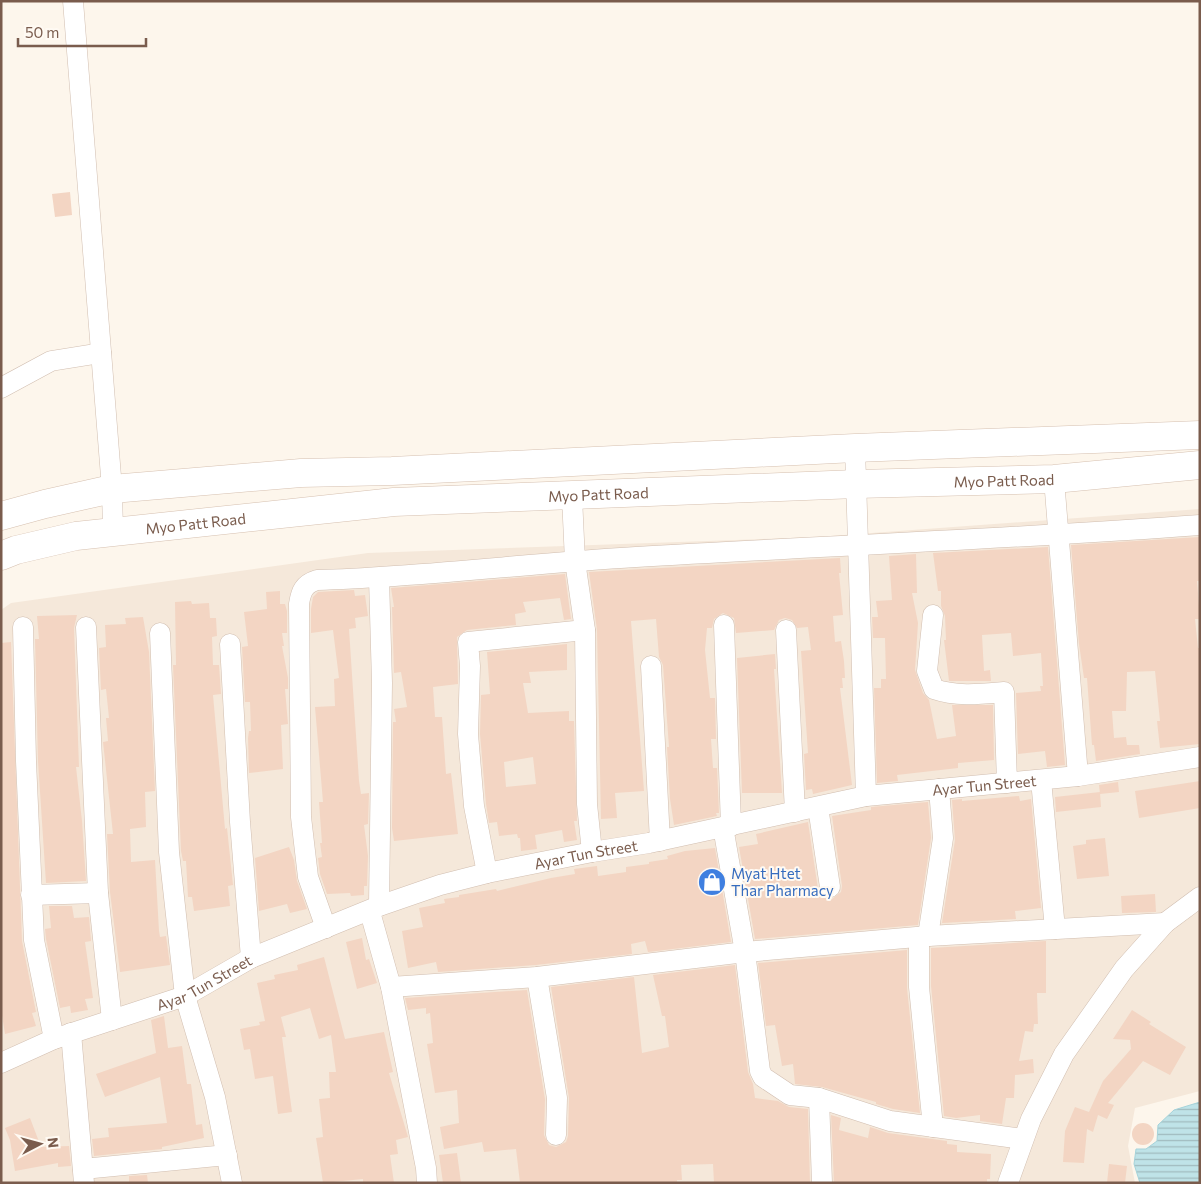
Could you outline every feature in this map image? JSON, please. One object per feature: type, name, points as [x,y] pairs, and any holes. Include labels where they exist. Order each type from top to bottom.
[{"type":"main road","points":[[1,516],[45,504],[112,490],[301,473],[392,471],[855,448],[1200,435]]},
{"type":"main road","name":"Myo Patt Road","points":[[1,556],[42,543],[76,536],[394,502],[572,497],[856,484],[1054,479],[1200,466]]},
{"type":"main road","points":[[392,471],[394,502]]},
{"type":"street","points":[[73,1],[112,490],[113,532]]},
{"type":"street","points":[[1,388],[51,361],[101,353]]},
{"type":"street","points":[[855,448],[866,796]]},
{"type":"street","points":[[1054,479],[1078,776]]},
{"type":"street","points":[[572,497],[575,561],[585,630],[587,804],[592,852]]},
{"type":"street","points":[[326,928],[308,877],[301,817],[299,604],[301,590],[309,582],[317,580],[379,578],[575,561],[1059,536],[1200,525]]},
{"type":"street","points":[[379,578],[382,683],[374,909],[426,1168],[426,1183]]},
{"type":"street","points":[[932,615],[927,672],[934,689],[961,694],[1004,692],[1007,783]]},
{"type":"street","points":[[724,625],[727,826],[761,1074],[790,1095],[819,1098],[890,1121],[1023,1139]]},
{"type":"street","points":[[23,627],[34,940],[63,1036],[83,1176],[227,1155]]},
{"type":"street","points":[[86,627],[98,893],[112,1020]]},
{"type":"street","points":[[487,873],[474,806],[468,734],[470,666],[468,642],[585,630]]},
{"type":"street","points":[[786,630],[795,812]]},
{"type":"street","points":[[160,633],[169,852],[185,996],[214,1097],[232,1183]]},
{"type":"street","points":[[230,644],[240,822],[252,958]]},
{"type":"street","points":[[651,666],[660,841]]},
{"type":"street","name":"Ayar Tun Street","points":[[1,1063],[63,1036],[185,996],[252,958],[374,909],[440,885],[487,873],[592,852],[660,841],[866,796],[1078,776],[1200,757]]},
{"type":"street","points":[[1041,780],[1055,929]]},
{"type":"street","points":[[933,1127],[919,987],[923,936],[943,838],[939,789]]},
{"type":"street","points":[[818,806],[830,887]]},
{"type":"street","points":[[31,895],[98,893]]},
{"type":"street","points":[[1008,1183],[1023,1139],[1064,1054],[1124,970],[1165,923],[1200,897]]},
{"type":"street","points":[[391,987],[537,977],[745,952],[923,936],[1165,923]]},
{"type":"street","points":[[537,977],[557,1098],[556,1135]]},
{"type":"street","points":[[819,1098],[822,1183]]},
{"type":"shaded area","points":[[1200,509],[1200,1091],[1135,1108],[1128,1146],[1135,1183],[1,1183],[1,610],[11,603],[368,553],[817,537]]},
{"type":"water","points":[[1200,1102],[1200,1183],[1140,1183],[1134,1164],[1136,1149],[1146,1149],[1157,1141],[1158,1125],[1174,1110]]},
{"type":"building","points":[[70,192],[72,215],[55,217],[52,194]]},
{"type":"building","points":[[1200,537],[1200,581],[1197,581],[1200,619],[1195,619],[1198,648],[1200,648],[1200,744],[1160,748],[1157,721],[1160,721],[1155,671],[1127,672],[1126,711],[1112,711],[1114,738],[1126,737],[1127,745],[1139,745],[1140,754],[1096,761],[1094,745],[1092,745],[1087,678],[1084,678],[1079,644],[1071,545]]},
{"type":"building","points":[[1048,547],[1065,765],[1047,767],[1045,751],[1018,754],[1016,693],[1041,691],[1040,686],[1043,686],[1041,653],[1013,656],[1011,633],[982,635],[984,671],[990,670],[991,681],[949,681],[944,640],[946,640],[945,616],[941,606],[941,591],[938,591],[933,553]]},
{"type":"building","points":[[916,554],[917,593],[912,593],[918,623],[915,670],[923,693],[929,700],[937,739],[956,736],[952,705],[993,705],[994,760],[958,763],[958,768],[897,775],[898,781],[877,783],[874,688],[881,688],[881,679],[886,679],[885,638],[873,638],[872,617],[878,617],[876,601],[892,600],[889,556]]},
{"type":"building","points":[[840,558],[841,573],[839,573],[843,615],[833,616],[835,642],[841,641],[844,661],[845,678],[842,678],[843,688],[840,688],[852,785],[813,794],[812,789],[806,790],[804,754],[808,753],[801,651],[811,650],[808,627],[797,628],[792,620],[785,618],[779,620],[774,630],[736,633],[734,618],[723,613],[714,619],[712,628],[707,628],[705,650],[710,698],[715,698],[716,739],[711,739],[713,768],[717,768],[719,813],[716,813],[717,816],[674,825],[670,799],[667,747],[669,747],[663,665],[659,657],[656,619],[631,621],[644,791],[615,793],[617,818],[601,819],[597,630],[589,572]]},
{"type":"building","points":[[565,574],[571,619],[564,620],[560,598],[523,602],[526,612],[515,614],[516,625],[467,630],[457,637],[458,684],[433,687],[435,717],[442,717],[446,774],[451,773],[458,834],[394,841],[392,828],[393,722],[396,722],[394,709],[407,707],[401,672],[394,673],[392,607],[394,607],[391,588]]},
{"type":"building","points":[[354,590],[355,596],[365,595],[368,616],[355,618],[356,628],[349,629],[359,781],[361,794],[369,793],[368,824],[364,825],[368,856],[367,886],[364,886],[364,895],[351,896],[350,893],[327,894],[320,874],[318,858],[322,857],[320,843],[322,843],[319,802],[323,802],[315,707],[335,706],[334,679],[339,678],[333,630],[311,633],[311,609],[313,597],[318,592]]},
{"type":"building","points":[[280,591],[280,604],[285,604],[287,611],[287,633],[282,633],[284,646],[282,646],[288,678],[288,689],[285,689],[288,724],[281,725],[283,769],[249,773],[248,738],[249,731],[251,731],[250,702],[245,702],[242,647],[248,646],[244,612],[267,609],[266,592]]},
{"type":"building","points":[[191,601],[192,604],[209,603],[210,618],[216,618],[217,636],[212,637],[213,665],[219,665],[221,694],[213,695],[225,829],[227,828],[233,885],[228,886],[230,906],[194,911],[192,897],[188,897],[186,861],[183,861],[181,851],[173,665],[176,665],[175,602]]},
{"type":"building","points":[[77,615],[74,628],[79,767],[76,767],[86,881],[46,883],[38,761],[35,639],[39,639],[37,616]]},
{"type":"building","points":[[143,617],[149,652],[155,791],[145,792],[146,827],[130,829],[131,862],[155,860],[159,931],[160,937],[166,936],[170,965],[120,972],[110,892],[107,834],[113,834],[103,742],[108,741],[106,718],[109,718],[106,689],[101,690],[99,648],[106,647],[105,625],[126,624],[125,618]]},
{"type":"building","points":[[11,642],[22,941],[36,1012],[32,1013],[36,1026],[5,1034],[1,1009],[1,643]]},
{"type":"building","points":[[567,644],[567,670],[529,672],[531,683],[523,683],[528,713],[569,711],[569,721],[574,721],[577,821],[574,821],[577,840],[564,842],[562,830],[535,835],[537,849],[521,851],[520,838],[518,838],[517,834],[499,836],[497,822],[489,823],[480,734],[481,695],[490,694],[487,652]],"holes":[[[533,757],[536,784],[506,787],[504,762]]]},
{"type":"building","points":[[775,654],[776,669],[774,669],[782,793],[742,793],[737,658]]},
{"type":"building","points":[[1200,781],[1200,808],[1139,818],[1135,791]]},
{"type":"building","points":[[1118,782],[1119,792],[1100,794],[1099,785]]},
{"type":"building","points":[[1100,792],[1101,807],[1056,812],[1055,797]]},
{"type":"building","points":[[1019,796],[1020,801],[1031,799],[1041,908],[1015,911],[1016,919],[942,923],[955,840],[952,800],[962,799],[962,801]]},
{"type":"building","points":[[928,802],[931,838],[918,925],[755,939],[739,847],[758,844],[756,834],[808,822],[818,889],[825,898],[832,899],[841,892],[842,886],[832,816],[871,810],[871,807]]},
{"type":"building","points":[[1105,838],[1109,876],[1077,879],[1073,846],[1086,844],[1086,840]]},
{"type":"building","points":[[289,847],[294,860],[297,881],[307,909],[290,913],[287,904],[259,911],[255,858]]},
{"type":"building","points":[[715,848],[731,942],[648,952],[645,941],[631,944],[632,954],[536,965],[438,972],[436,962],[408,968],[402,931],[423,927],[419,908],[445,903],[444,899],[459,897],[459,895],[496,889],[497,891],[575,874],[574,869],[597,866],[598,876],[626,872],[626,867],[668,859],[667,856],[685,851]]},
{"type":"building","points":[[1155,894],[1156,912],[1122,913],[1121,896]]},
{"type":"building","points":[[49,906],[72,906],[74,918],[89,917],[91,941],[85,942],[93,998],[85,999],[88,1010],[71,1013],[70,1006],[60,1008],[46,939],[45,929],[51,928]]},
{"type":"building","points":[[362,938],[366,960],[369,959],[377,983],[357,989],[346,942]]},
{"type":"building","points":[[1046,941],[1046,993],[1037,993],[1038,1024],[1034,1024],[1033,1032],[1025,1031],[1019,1061],[1033,1059],[1034,1073],[1015,1075],[1014,1098],[1006,1098],[1002,1124],[980,1121],[980,1115],[956,1118],[944,1116],[931,986],[931,948]]},
{"type":"building","points":[[907,950],[907,988],[920,1113],[893,1109],[876,1104],[876,1102],[822,1087],[795,1084],[793,1064],[782,1066],[775,1025],[766,1026],[758,963]]},
{"type":"building","points":[[324,957],[345,1039],[384,1032],[393,1072],[389,1073],[408,1137],[396,1140],[398,1154],[390,1155],[394,1183],[363,1183],[363,1179],[323,1183],[316,1138],[323,1137],[319,1099],[330,1098],[329,1072],[336,1072],[331,1035],[319,1039],[310,1008],[281,1017],[286,1037],[282,1037],[292,1112],[278,1114],[273,1076],[255,1079],[250,1049],[244,1050],[240,1029],[260,1025],[259,1022],[265,1021],[257,983],[275,979],[274,975],[298,970],[297,965]]},
{"type":"building","points":[[735,965],[748,1072],[753,1084],[755,1098],[778,1101],[789,1107],[808,1109],[810,1183],[714,1183],[713,1164],[681,1165],[682,1180],[677,1180],[677,1183],[520,1183],[516,1149],[484,1152],[482,1142],[444,1149],[440,1127],[459,1123],[457,1090],[435,1093],[427,1044],[433,1043],[430,1013],[426,1014],[426,1008],[408,1010],[405,998],[527,990],[545,1099],[544,1135],[549,1145],[556,1147],[566,1142],[568,1136],[569,1098],[551,987],[634,977],[642,1053],[669,1047],[665,1016],[662,1016],[653,975]]},
{"type":"building","points":[[1132,1010],[1151,1022],[1149,1024],[1186,1047],[1170,1075],[1143,1061],[1108,1103],[1114,1105],[1107,1119],[1098,1115],[1093,1132],[1087,1129],[1084,1163],[1063,1162],[1065,1131],[1075,1107],[1089,1112],[1103,1081],[1131,1049],[1130,1040],[1113,1039]]},
{"type":"building","points":[[164,1016],[168,1048],[182,1046],[187,1084],[191,1084],[196,1125],[202,1124],[204,1138],[162,1147],[162,1149],[94,1156],[92,1139],[109,1137],[108,1128],[167,1123],[160,1077],[105,1097],[96,1074],[156,1053],[151,1020]]},
{"type":"building","points":[[831,1115],[841,1118],[839,1130],[868,1138],[870,1127],[888,1133],[947,1141],[947,1144],[957,1145],[957,1152],[991,1154],[990,1179],[987,1179],[987,1183],[834,1183]]},
{"type":"building","points":[[30,1118],[41,1147],[69,1146],[71,1166],[58,1167],[58,1163],[15,1171],[10,1140],[5,1128]]},
{"type":"building","points":[[1139,1123],[1147,1123],[1154,1130],[1154,1138],[1147,1145],[1139,1145],[1132,1138],[1132,1130]]},
{"type":"building","points":[[457,1153],[461,1183],[443,1183],[439,1155]]},
{"type":"building","points":[[1109,1164],[1127,1166],[1125,1183],[1107,1183]]},
{"type":"building","points":[[147,1175],[148,1183],[129,1183],[129,1176]]},
{"type":"place","name":"Myat Htet Thar Pharmacy","points":[[712,882]]}]
